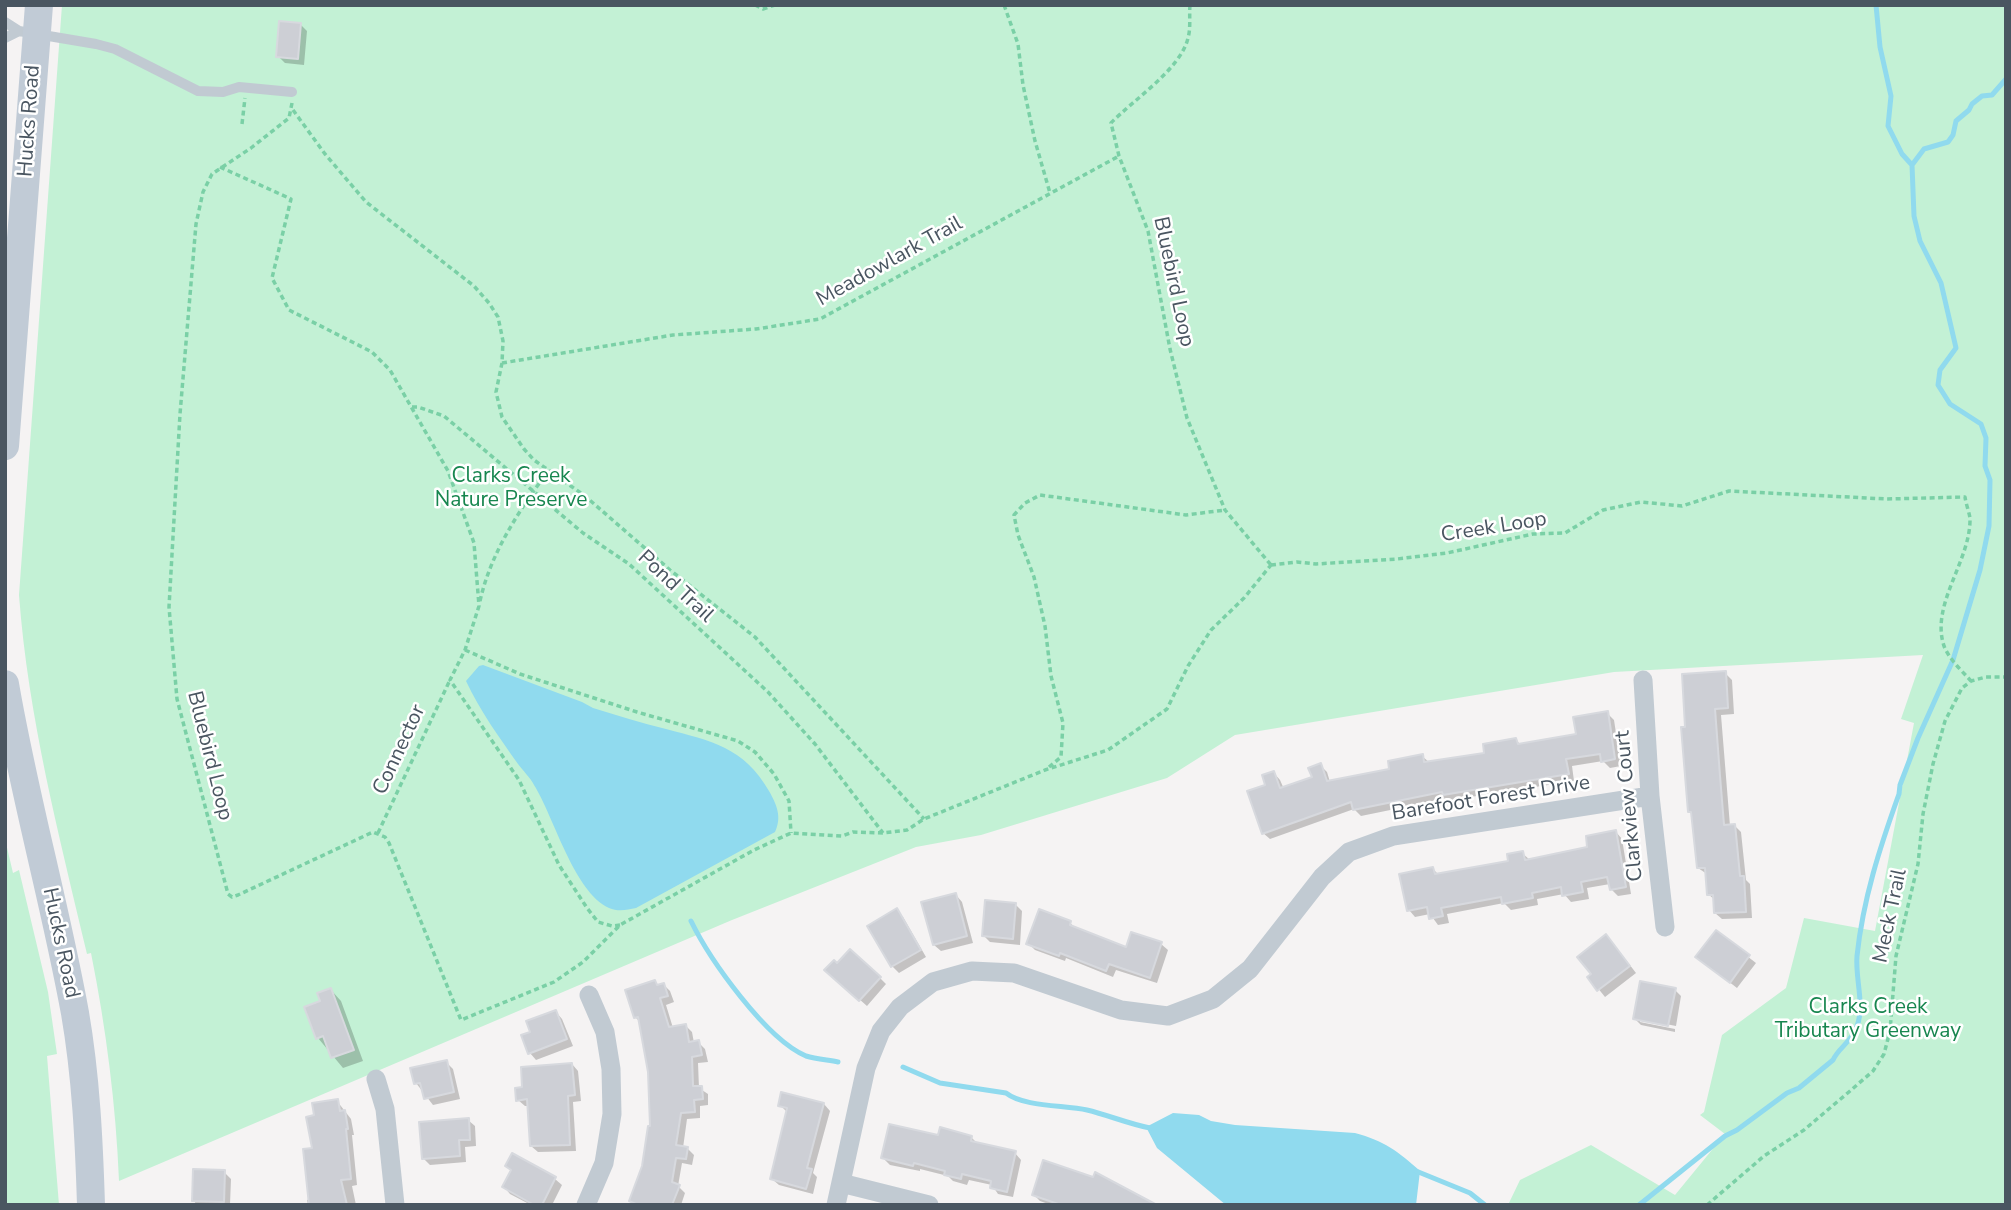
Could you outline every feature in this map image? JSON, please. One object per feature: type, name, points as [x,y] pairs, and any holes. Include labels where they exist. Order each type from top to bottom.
[{"type":"main road","name":"Hucks Road","points":[[5,446],[28,32],[39,5]]},
{"type":"main road","name":"Hucks Road","points":[[5,684],[75,1016],[85,1092],[91,1205]]},
{"type":"street","name":"Clarkview Court","points":[[1643,680],[1650,796],[1665,927]]},
{"type":"street","name":"Barefoot Forest Drive","points":[[841,1183],[866,1068],[881,1031],[901,1007],[933,982],[972,971],[1014,973],[1121,1010],[1168,1016],[1213,999],[1250,969],[1322,877],[1349,852],[1393,836],[1650,796]]},
{"type":"street","points":[[586,1205],[604,1163],[612,1114],[611,1069],[605,1032],[589,995]]},
{"type":"street","points":[[376,1079],[385,1109],[395,1205]]},
{"type":"street","points":[[836,1205],[841,1183],[929,1205]]},
{"type":"lane","points":[[5,22],[28,32],[115,49],[198,91],[223,92],[239,87],[292,92]]},
{"type":"lane","points":[[5,37],[28,32]]},
{"type":"path","points":[[755,5],[763,9],[775,5]]},
{"type":"path","points":[[1004,5],[1018,44],[1023,85],[1035,141],[1050,193],[1119,156]]},
{"type":"path","name":"Bluebird Loop","points":[[1189,5],[1188,39],[1172,69],[1129,104],[1111,123],[1119,156],[1148,231],[1170,349],[1187,418],[1225,510],[1271,565]]},
{"type":"path","points":[[242,124],[246,88]]},
{"type":"path","name":"Bluebird Loop","points":[[292,108],[289,118],[279,128],[212,174],[203,192],[196,224],[169,607],[177,699],[228,894],[232,897],[373,832],[378,833]]},
{"type":"path","name":"Pond Trail","points":[[292,108],[325,154],[366,202],[474,286],[489,303],[498,317],[503,341],[496,392],[502,417],[524,449],[755,637],[924,819]]},
{"type":"path","points":[[220,167],[291,199],[272,278],[289,310],[372,352],[390,370],[448,471],[474,543],[479,606]]},
{"type":"path","name":"Meadowlark Trail","points":[[502,363],[673,335],[756,329],[820,319],[1050,193]]},
{"type":"path","name":"Pond Trail","points":[[411,407],[444,416],[583,533],[629,564],[768,692],[815,744],[883,833]]},
{"type":"path","points":[[548,471],[500,545],[485,578],[465,650],[450,680],[519,780],[559,865],[587,908],[598,922],[620,925]]},
{"type":"path","name":"Creek Loop","points":[[1271,565],[1397,559],[1534,534],[1565,533],[1603,510],[1641,502],[1682,506],[1729,491],[1887,499],[1965,497],[1970,519],[1945,606],[1941,631],[1945,649],[1971,681]]},
{"type":"path","points":[[1045,770],[1061,757],[1063,723],[1051,676],[1045,626],[1034,577],[1018,535],[1014,515],[1025,503],[1041,495],[1186,515],[1225,510]]},
{"type":"path","points":[[378,833],[389,843],[461,1020],[554,982],[568,974],[620,925],[754,850],[791,833],[842,836],[853,832],[883,833],[906,830],[924,819],[1045,770],[1108,750],[1167,709],[1188,666],[1211,630],[1244,598],[1271,565]]},
{"type":"path","points":[[465,650],[520,674],[738,741],[755,752],[774,775],[789,802],[791,833]]},
{"type":"path","points":[[1971,681],[1986,677],[2006,677]]},
{"type":"path","name":"Connector","points":[[378,833],[450,680]]},
{"type":"path","name":"Meck Trail","points":[[1707,1205],[1764,1156],[1804,1130],[1850,1091],[1873,1071],[1884,1054],[1890,1031],[1896,956],[1918,864],[1923,814],[1933,764],[1945,721],[1962,688],[1971,681]]},
{"type":"green space","name":"Clarks Creek Nature Preserve","points":[[62,5],[2006,5],[2006,1205],[1508,1205],[1520,1180],[1591,1145],[1675,1195],[1725,1134],[1700,1115],[1704,1112],[1722,1035],[1786,988],[1804,918],[1875,931],[1914,723],[1901,719],[1923,655],[1614,672],[1235,735],[1167,778],[981,835],[916,847],[732,920],[119,1181],[113,1095],[101,1010],[91,953],[87,954],[37,731],[19,595]]},
{"type":"green space","points":[[5,839],[13,873],[19,870],[48,992],[57,1054],[47,1056],[59,1205],[5,1205]]},
{"type":"water","points":[[483,665],[593,708],[725,748],[749,764],[769,791],[778,811],[775,832],[636,908],[609,908],[585,887],[542,799],[471,692],[466,681]]},
{"type":"water","points":[[1173,1113],[1199,1115],[1211,1121],[1235,1125],[1355,1133],[1383,1143],[1420,1171],[1416,1205],[1226,1205],[1157,1148],[1146,1127]]},
{"type":"building","points":[[279,21],[301,23],[298,59],[276,57]]},
{"type":"building","points":[[1726,671],[1728,708],[1715,709],[1724,825],[1735,824],[1740,876],[1744,876],[1746,912],[1714,913],[1713,895],[1707,895],[1705,868],[1697,868],[1691,812],[1688,812],[1681,727],[1685,727],[1682,674]]},
{"type":"building","points":[[1608,711],[1615,759],[1601,762],[1600,754],[1566,759],[1569,774],[1443,795],[1442,792],[1353,810],[1351,802],[1262,834],[1247,791],[1265,785],[1262,775],[1274,771],[1280,788],[1312,777],[1308,768],[1321,763],[1327,781],[1389,769],[1388,761],[1423,754],[1424,762],[1484,753],[1483,744],[1516,738],[1518,744],[1576,734],[1573,717]]},
{"type":"building","points":[[1616,830],[1626,887],[1610,890],[1607,877],[1581,882],[1583,892],[1562,896],[1561,887],[1532,893],[1533,898],[1502,904],[1501,897],[1441,908],[1443,916],[1429,919],[1427,907],[1407,911],[1399,874],[1433,867],[1435,874],[1508,861],[1507,854],[1523,851],[1525,860],[1587,847],[1586,836]]},
{"type":"building","points":[[956,893],[967,936],[933,945],[921,902]]},
{"type":"building","points":[[985,900],[1016,903],[1013,939],[982,936]]},
{"type":"building","points":[[897,908],[921,950],[891,967],[867,926]]},
{"type":"building","points":[[1039,909],[1071,921],[1070,925],[1126,947],[1131,932],[1162,942],[1150,978],[1109,964],[1106,971],[1060,953],[1059,956],[1026,944]]},
{"type":"building","points":[[1716,930],[1750,955],[1730,983],[1695,957]]},
{"type":"building","points":[[1606,934],[1630,966],[1597,991],[1587,977],[1591,974],[1577,957]]},
{"type":"building","points":[[850,949],[881,977],[859,1001],[824,970],[834,960],[837,963]]},
{"type":"building","points":[[655,980],[657,985],[664,983],[668,996],[660,998],[669,1027],[686,1024],[689,1042],[699,1040],[702,1055],[692,1057],[693,1086],[702,1086],[703,1099],[694,1100],[695,1112],[681,1113],[676,1145],[688,1147],[686,1159],[676,1158],[672,1182],[680,1185],[672,1205],[638,1205],[629,1201],[642,1166],[650,1126],[648,1072],[638,1017],[634,1018],[625,990]]},
{"type":"building","points":[[1640,981],[1676,988],[1668,1026],[1633,1019]]},
{"type":"building","points":[[331,988],[354,1050],[331,1058],[323,1036],[316,1039],[304,1007],[320,1001],[317,993]]},
{"type":"building","points":[[556,1010],[567,1039],[528,1054],[521,1035],[530,1032],[526,1021]]},
{"type":"building","points":[[447,1060],[454,1092],[424,1099],[420,1083],[414,1084],[410,1068]]},
{"type":"building","points":[[572,1063],[575,1095],[568,1096],[570,1145],[530,1146],[527,1099],[516,1101],[515,1088],[522,1087],[521,1067]]},
{"type":"building","points":[[781,1092],[824,1103],[807,1168],[812,1169],[806,1189],[770,1179],[787,1108],[778,1106]]},
{"type":"building","points":[[338,1099],[340,1111],[345,1110],[348,1129],[351,1179],[341,1180],[347,1205],[309,1205],[303,1149],[312,1148],[306,1117],[314,1115],[312,1103]]},
{"type":"building","points":[[469,1118],[470,1140],[459,1140],[460,1156],[422,1159],[419,1122]]},
{"type":"building","points":[[889,1124],[938,1135],[940,1127],[972,1136],[971,1141],[1016,1151],[1007,1192],[990,1188],[991,1181],[962,1174],[961,1179],[944,1175],[945,1171],[881,1158]]},
{"type":"building","points":[[512,1153],[556,1177],[542,1205],[534,1205],[502,1187],[511,1170],[505,1166]]},
{"type":"building","points":[[1043,1160],[1093,1177],[1095,1172],[1157,1205],[1061,1205],[1032,1195]]},
{"type":"building","points":[[193,1169],[225,1170],[224,1202],[192,1201]]},
{"type":"waterway","points":[[1639,1205],[1725,1136],[1787,1093],[1799,1088],[1833,1060],[1854,1032],[1860,1009],[1857,956],[1863,914],[1873,874],[1900,785],[1953,660],[1980,570],[1989,526],[1990,480],[1985,466],[1986,438],[1981,424],[1950,404],[1938,385],[1940,370],[1956,348],[1941,283],[1920,241],[1914,216],[1912,165],[1902,154],[1888,126],[1891,96],[1880,47],[1876,5]]},
{"type":"waterway","points":[[1912,165],[1924,149],[1948,142],[1953,135],[1956,121],[1982,96],[1992,95],[2006,79]]},
{"type":"waterway","points":[[691,921],[725,976],[774,1033],[806,1056],[838,1062]]},
{"type":"waterway","points":[[903,1067],[940,1083],[1006,1093],[1033,1103],[1087,1110],[1150,1128]]},
{"type":"waterway","points":[[1416,1171],[1470,1193],[1485,1205]]},
{"type":"park label","name":"Clarks Creek Tributary Greenway","points":[[1868,1020]]}]
